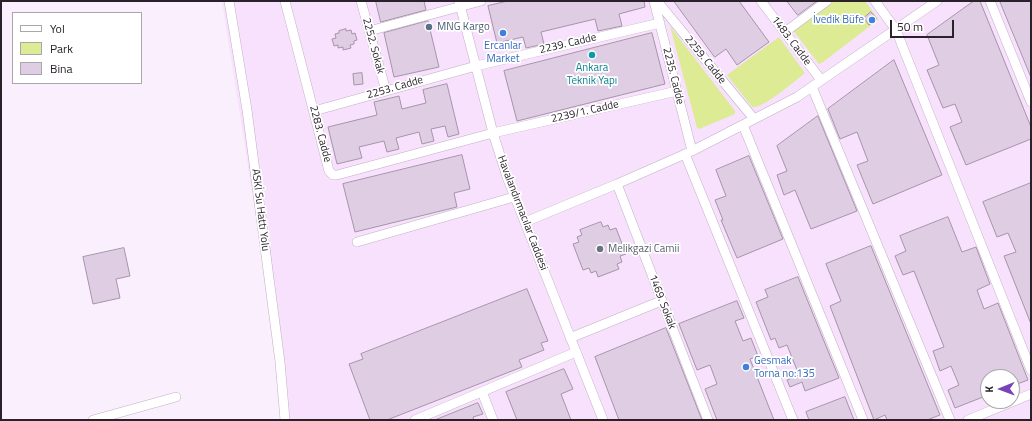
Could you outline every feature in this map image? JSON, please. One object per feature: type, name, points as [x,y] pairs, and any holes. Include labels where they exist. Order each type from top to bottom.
[{"type":"street","name":"ASKİ Su Hattı Yolu","points":[[229,1],[247,110],[280,362],[285,420]]},
{"type":"street","name":"2283. Cadde","points":[[285,1],[329,171],[335,175],[493,133]]},
{"type":"street","name":"2252. Sokak","points":[[361,1],[386,91]]},
{"type":"street","points":[[369,31],[460,4],[481,1]]},
{"type":"street","name":"2235. Cadde","points":[[656,1],[677,91],[688,152],[793,420]]},
{"type":"street","name":"2259. Cadde","points":[[656,1],[754,119]]},
{"type":"street","name":"1483. Cadde","points":[[760,1],[821,80]]},
{"type":"street","points":[[785,32],[827,1]]},
{"type":"street","points":[[875,1],[896,30],[1031,370]]},
{"type":"street","points":[[525,222],[617,184],[688,152],[797,97],[937,1]]},
{"type":"street","points":[[990,1],[1031,102]]},
{"type":"street","name":"Havalandırmacılar Caddesi","points":[[460,4],[493,133],[514,197],[603,420]]},
{"type":"street","name":"2239. Cadde","points":[[476,66],[660,23]]},
{"type":"street","name":"2253. Cadde","points":[[314,111],[476,66]]},
{"type":"street","points":[[812,87],[950,420]]},
{"type":"street","name":"2239/1. Cadde","points":[[493,133],[677,91]]},
{"type":"street","points":[[743,125],[863,420]]},
{"type":"street","name":"1469. Sokak","points":[[617,184],[708,420]]},
{"type":"street","points":[[357,242],[514,197]]},
{"type":"street","points":[[570,338],[662,301]]},
{"type":"street","points":[[415,420],[576,352]]},
{"type":"street","points":[[482,392],[493,420]]},
{"type":"street","points":[[968,420],[1031,394]]},
{"type":"street","points":[[93,420],[176,397]]},
{"type":"shaded area","points":[[222,1],[1031,1],[1031,420],[288,420]]},
{"type":"green space","points":[[829,1],[865,1],[878,20],[819,64],[792,29]]},
{"type":"green space","points":[[670,26],[735,111],[735,114],[699,129],[697,128]]},
{"type":"green space","points":[[779,37],[805,73],[764,104],[752,107],[727,75]]},
{"type":"building","points":[[376,1],[424,1],[426,10],[381,22]]},
{"type":"building","points":[[508,1],[644,1],[645,7],[619,14],[622,26],[598,31],[595,19],[541,32],[544,44],[526,48],[523,37],[497,43],[488,6]]},
{"type":"building","points":[[674,1],[739,1],[769,42],[737,65],[726,49],[715,57]]},
{"type":"building","points":[[787,1],[817,1],[798,15]]},
{"type":"building","points":[[974,1],[980,1],[1031,127],[1031,139],[966,165],[950,127],[962,122],[955,104],[943,108],[927,70],[939,65],[927,35]]},
{"type":"building","points":[[1000,1],[1031,1],[1031,77]]},
{"type":"building","points":[[871,12],[877,19],[869,25],[864,18]]},
{"type":"building","points":[[428,21],[439,67],[394,77],[384,33]]},
{"type":"building","points":[[346,29],[346,31],[351,30],[352,34],[355,33],[357,40],[354,41],[354,44],[350,45],[351,48],[343,50],[343,47],[338,48],[338,45],[334,46],[332,39],[336,38],[335,34],[339,33],[339,31]]},
{"type":"building","points":[[652,33],[665,84],[517,121],[504,71]]},
{"type":"building","points":[[894,60],[942,175],[873,204],[857,165],[868,161],[857,132],[840,139],[828,109]]},
{"type":"building","points":[[362,73],[363,84],[354,85],[353,74]]},
{"type":"building","points":[[447,84],[459,134],[448,137],[445,126],[431,129],[434,141],[422,144],[419,132],[396,138],[399,149],[387,152],[384,141],[359,147],[362,158],[337,164],[328,127],[377,115],[374,102],[399,96],[402,109],[426,103],[423,90]]},
{"type":"building","points":[[818,116],[857,211],[811,229],[795,190],[784,195],[777,175],[787,171],[777,146]]},
{"type":"building","points":[[462,155],[470,189],[454,193],[457,207],[355,232],[343,184]]},
{"type":"building","points":[[749,156],[783,239],[737,258],[721,220],[723,220],[715,200],[726,196],[716,170]]},
{"type":"building","points":[[1031,183],[1031,324],[1004,256],[1016,252],[1008,233],[997,237],[983,202]]},
{"type":"building","points":[[948,217],[962,252],[976,247],[990,284],[977,290],[984,309],[998,303],[1028,380],[1020,383],[1020,369],[980,369],[980,398],[955,408],[948,390],[959,385],[951,366],[940,371],[933,351],[944,347],[914,271],[903,275],[895,256],[906,251],[900,236]]},
{"type":"building","name":"Melikgazi Camii","points":[[601,222],[603,227],[608,225],[610,230],[616,228],[626,254],[620,256],[622,262],[617,264],[619,269],[598,277],[596,271],[591,273],[589,268],[583,270],[573,244],[579,242],[577,237],[582,235],[580,230]]},
{"type":"building","points":[[871,246],[940,415],[927,420],[887,420],[885,415],[874,420],[830,306],[841,301],[826,264]]},
{"type":"building","points":[[124,248],[130,276],[116,279],[120,298],[93,304],[83,257]]},
{"type":"building","points":[[798,277],[839,378],[805,391],[802,382],[790,387],[787,380],[799,375],[787,345],[779,348],[775,338],[771,340],[756,302],[768,297],[765,290]]},
{"type":"building","points":[[527,289],[548,341],[541,343],[544,350],[519,360],[522,367],[387,420],[370,420],[349,364],[363,359],[361,354]]},
{"type":"building","points":[[737,301],[744,318],[735,321],[743,341],[751,338],[758,356],[750,359],[774,420],[717,420],[705,389],[717,384],[710,365],[697,370],[679,324]]},
{"type":"building","points":[[666,328],[702,420],[619,420],[595,357]]},
{"type":"building","points":[[564,369],[573,389],[561,394],[571,420],[517,420],[506,392]]},
{"type":"building","points":[[845,397],[854,420],[809,420],[806,412]]},
{"type":"building","points":[[478,403],[483,414],[473,417],[474,420],[435,420]]},
{"type":"place","name":"İvedik Büfe","points":[[872,20]]},
{"type":"place","name":"MNG Kargo","points":[[429,27]]},
{"type":"place","name":"Ercanlar Market","points":[[503,33]]},
{"type":"place","name":"Ankara Teknik Yapı","points":[[592,55]]},
{"type":"place","name":"Melikgazi Camii","points":[[600,249]]},
{"type":"place","name":"Gesmak Torna no:135","points":[[746,367]]}]
